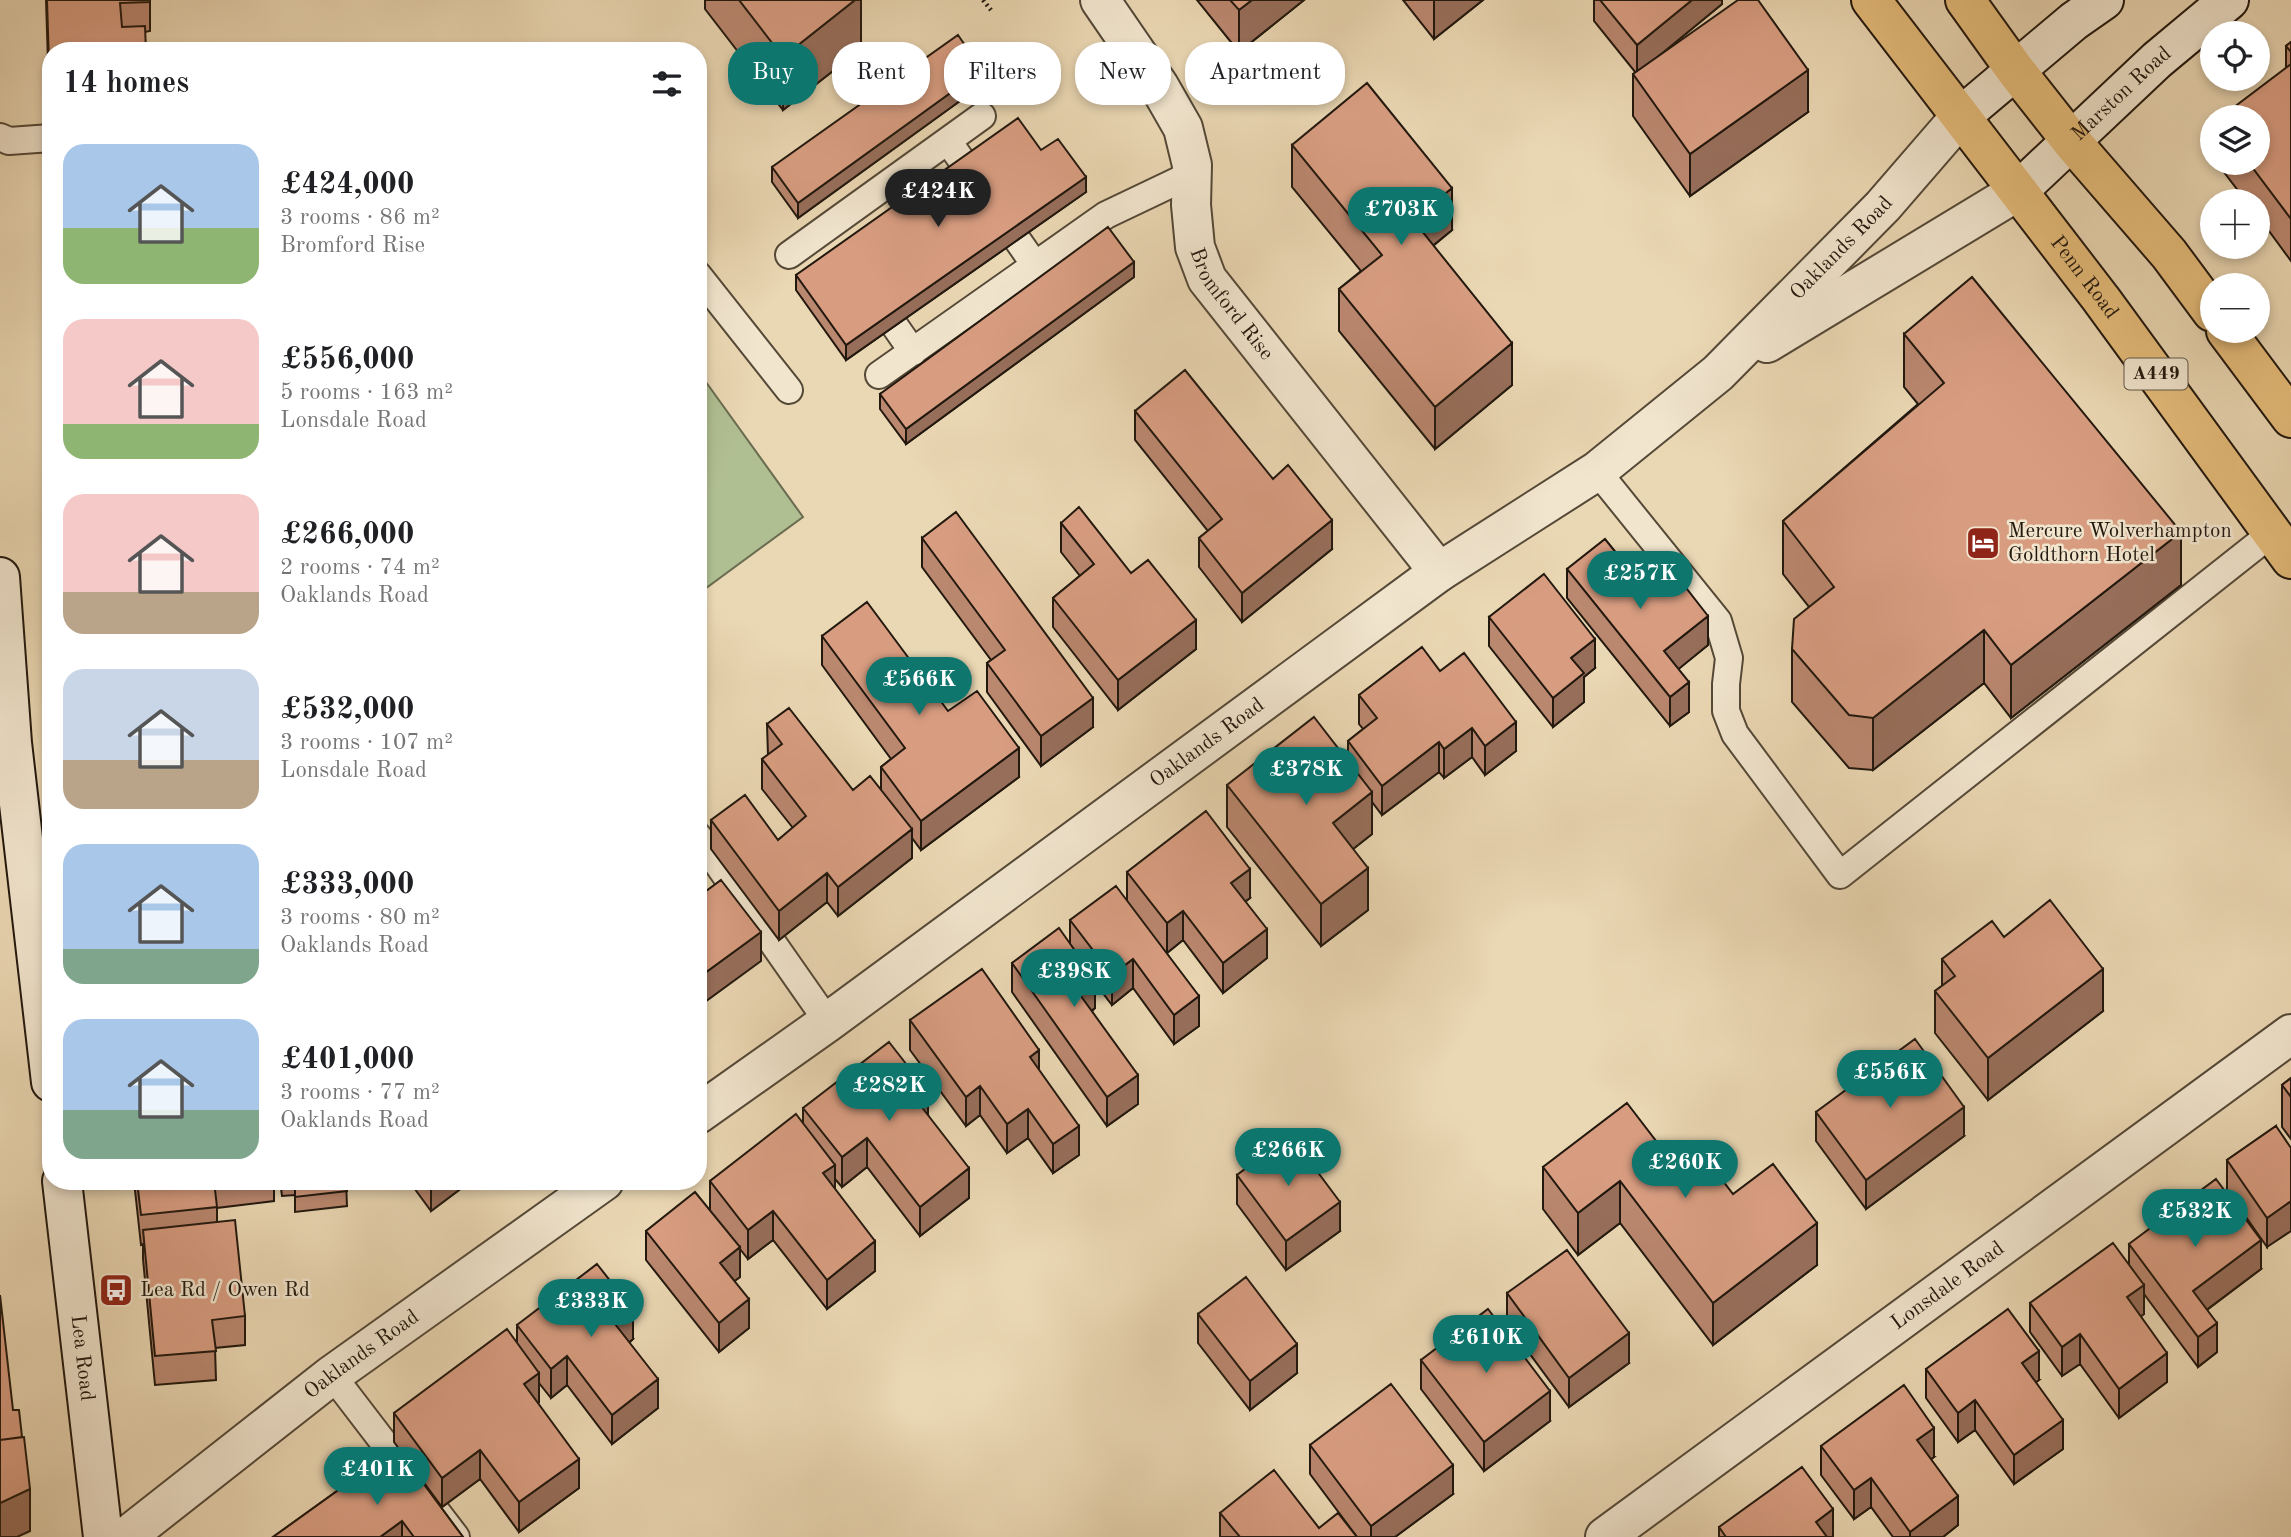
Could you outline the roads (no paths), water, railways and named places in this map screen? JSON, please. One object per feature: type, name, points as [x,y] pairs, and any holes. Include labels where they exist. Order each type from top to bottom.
[{"type":"highway","name":"Penn Road","points":[[1871,0],[2101,299],[2281,546]]},
{"type":"highway","points":[[1965,0],[2072,142],[2169,254],[2200,296]]},
{"type":"highway","points":[[2235,343],[2291,418]]},
{"type":"street","name":"Bromford Rise","points":[[1100,0],[1159,86],[1183,128],[1192,174],[1191,205],[1195,247],[1207,279],[1439,572]]},
{"type":"street","points":[[1959,117],[2074,21],[2104,0]]},
{"type":"street","name":"Marston Road","points":[[2018,191],[2157,60],[2229,0]]},
{"type":"street","name":"Oaklands Road","points":[[707,1108],[828,1022],[1439,572],[1597,471],[1717,373],[1883,206],[1959,117]]},
{"type":"street","name":"Oaklands Road","points":[[1717,373],[2018,191]]},
{"type":"street","points":[[0,578],[6,741],[42,1014]]},
{"type":"street","name":"Lonsdale Road","points":[[1605,1537],[2291,1034]]},
{"type":"street","name":"Lea Road","points":[[63,1190],[103,1537]]},
{"type":"street","name":"Oaklands Road","points":[[127,1537],[332,1375],[591,1190]]},
{"type":"lane","points":[[789,255],[982,116]]},
{"type":"lane","points":[[0,137],[9,141],[42,139]]},
{"type":"lane","points":[[948,141],[1035,265]]},
{"type":"lane","points":[[879,375],[1106,215],[1192,174]]},
{"type":"lane","points":[[827,228],[842,251]]},
{"type":"lane","points":[[858,273],[913,352]]},
{"type":"lane","points":[[707,286],[789,390]]},
{"type":"lane","points":[[1597,471],[1718,621],[1730,658],[1726,711],[1735,734],[1840,875],[2281,546]]},
{"type":"lane","points":[[707,849],[828,1022]]},
{"type":"lane","points":[[332,1375],[456,1537]]},
{"type":"place","name":"Mercure Wolverhampton Goldthorn Hotel","points":[[1983,543]]},
{"type":"place","name":"Lea Rd / Owen Rd","points":[[116,1290]]}]
